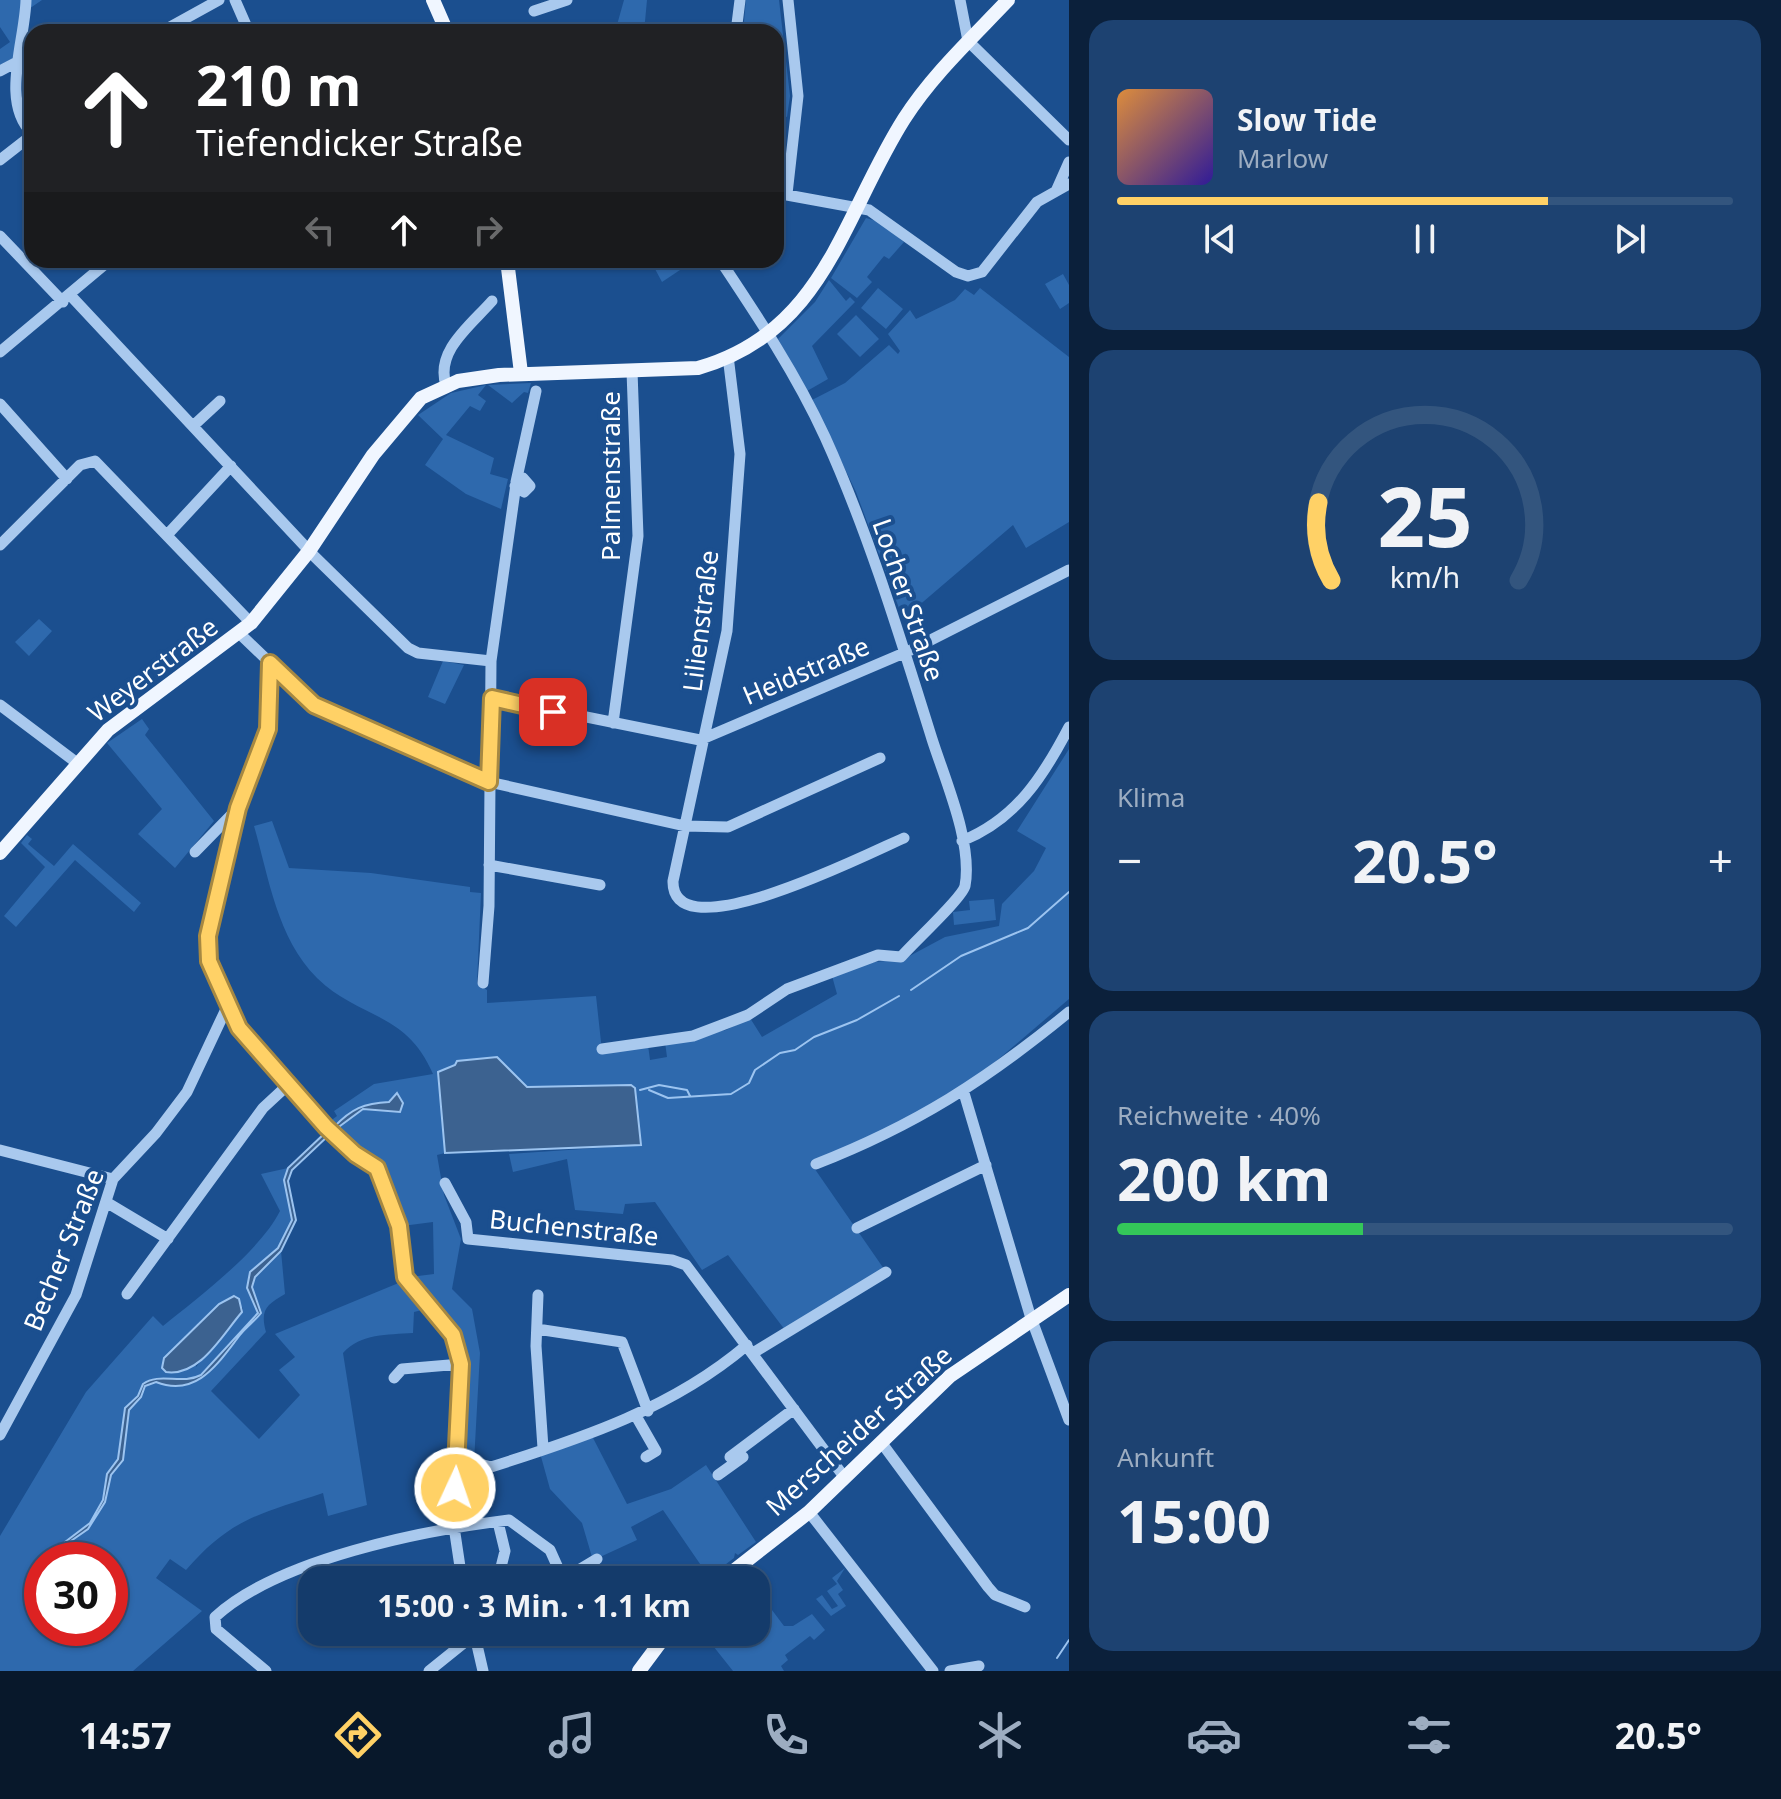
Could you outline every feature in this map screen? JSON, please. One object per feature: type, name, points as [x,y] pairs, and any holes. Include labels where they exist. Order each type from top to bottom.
[{"type":"main road","points":[[433,0],[444,24]]},
{"type":"main road","points":[[446,385],[466,379],[521,373],[690,369],[728,356],[770,333],[806,299],[908,113],[968,41],[1008,0]]},
{"type":"main road","points":[[504,268],[521,373]]},
{"type":"main road","name":"Weyerstraße","points":[[0,853],[77,763],[125,717],[246,629],[309,551],[401,419],[421,398],[446,385]]},
{"type":"main road","name":"Merscheider Straße","points":[[740,1566],[809,1512],[950,1376],[1069,1295]]},
{"type":"main road","points":[[639,1671],[658,1646]]},
{"type":"street","points":[[24,124],[13,101],[15,63],[26,0]]},
{"type":"street","points":[[176,24],[219,0]]},
{"type":"street","points":[[235,0],[246,24]]},
{"type":"street","points":[[534,11],[567,0]]},
{"type":"street","points":[[737,24],[740,0]]},
{"type":"street","points":[[784,176],[798,96],[788,0]]},
{"type":"street","points":[[960,0],[968,41],[1069,140]]},
{"type":"street","points":[[0,71],[15,63]]},
{"type":"street","points":[[0,160],[24,140]]},
{"type":"street","points":[[784,194],[859,207],[878,214],[950,268],[968,276],[982,272],[1037,202],[1063,187],[1069,162]]},
{"type":"street","points":[[0,236],[24,259]]},
{"type":"street","points":[[34,268],[193,426],[309,551],[410,649],[491,661]]},
{"type":"street","points":[[0,352],[101,268]]},
{"type":"street","name":"Locher Straße","points":[[602,1049],[693,1036],[748,1015],[787,989],[865,959],[885,954],[901,957],[922,931],[963,893],[962,841],[878,570],[825,437],[770,333],[725,268]]},
{"type":"street","points":[[446,385],[442,371],[446,355],[492,301]]},
{"type":"street","name":"Lilienstraße","points":[[728,356],[736,409],[739,476],[727,631],[672,888],[685,906],[734,906],[904,838]]},
{"type":"street","name":"Palmenstraße","points":[[613,723],[638,536],[632,371]]},
{"type":"street","points":[[483,983],[489,865],[491,661],[516,484],[536,391]]},
{"type":"street","points":[[193,426],[220,401]]},
{"type":"street","points":[[0,404],[67,479]]},
{"type":"street","points":[[0,545],[67,479],[90,461],[99,464],[167,535],[246,629],[270,663],[314,705],[489,782],[685,826],[728,827],[880,758]]},
{"type":"street","points":[[167,535],[231,466]]},
{"type":"street","name":"Heidstraße","points":[[492,698],[697,740],[905,652],[1069,570]]},
{"type":"street","points":[[270,663],[268,729],[238,808],[208,936],[209,961],[239,1028],[326,1127],[355,1154],[377,1168],[399,1226],[405,1277],[453,1335],[461,1364],[453,1531],[459,1566]]},
{"type":"street","points":[[0,705],[77,763]]},
{"type":"street","points":[[962,841],[1026,798],[1069,727]]},
{"type":"street","points":[[195,852],[238,808]]},
{"type":"street","points":[[489,865],[600,885]]},
{"type":"street","name":"Becher Straße","points":[[0,1435],[76,1295],[113,1179],[156,1133],[187,1092],[227,1007]]},
{"type":"street","points":[[816,1164],[896,1131],[964,1093],[1069,1012]]},
{"type":"street","points":[[127,1294],[263,1108],[290,1083]]},
{"type":"street","points":[[964,1093],[1033,1322],[1069,1420]]},
{"type":"street","points":[[0,1150],[113,1179]]},
{"type":"street","points":[[857,1228],[986,1165]]},
{"type":"street","name":"Buchenstraße","points":[[445,1183],[466,1222],[468,1239],[680,1261],[694,1274],[845,1478]]},
{"type":"street","points":[[106,1202],[168,1239]]},
{"type":"street","points":[[480,1464],[491,1467],[648,1411],[886,1272]]},
{"type":"street","points":[[538,1295],[543,1448]]},
{"type":"street","points":[[537,1329],[622,1342],[648,1411]]},
{"type":"street","points":[[394,1378],[402,1369],[461,1364]]},
{"type":"street","points":[[718,1475],[794,1409]]},
{"type":"street","points":[[636,1416],[656,1451],[646,1457]]},
{"type":"street","points":[[881,1442],[988,1587],[995,1595],[1025,1607]]},
{"type":"street","points":[[809,1512],[933,1671]]},
{"type":"street","points":[[498,1522],[505,1551],[501,1566]]},
{"type":"street","points":[[266,1671],[216,1629],[214,1620],[226,1607],[276,1576],[361,1550],[498,1522],[514,1522],[543,1543],[555,1566]]},
{"type":"street","points":[[585,1566],[597,1559]]},
{"type":"street","points":[[429,1671],[459,1646]]},
{"type":"street","points":[[477,1646],[483,1671]]},
{"type":"street","points":[[950,1671],[979,1666]]},
{"type":"shaded area","points":[[0,0],[42,0],[20,15],[14,58],[0,65],[0,49],[10,42],[0,27]]},
{"type":"shaded area","points":[[624,0],[647,0],[645,24],[617,24]]},
{"type":"shaded area","points":[[746,0],[779,0],[782,24],[744,24]]},
{"type":"shaded area","points":[[784,44],[790,96],[787,117],[784,116]]},
{"type":"shaded area","points":[[866,218],[880,222],[904,242],[889,259],[884,256],[867,277],[872,282],[857,298],[831,278]]},
{"type":"shaded area","points":[[656,268],[683,268],[662,282]]},
{"type":"shaded area","points":[[1063,274],[1069,285],[1069,303],[1060,309],[1045,284]]},
{"type":"shaded area","points":[[829,280],[846,301],[850,297],[855,302],[812,346],[828,379],[807,391],[778,339],[815,302]]},
{"type":"shaded area","points":[[878,288],[903,309],[886,329],[861,308]]},
{"type":"shaded area","points":[[980,288],[1069,357],[1069,522],[1026,548],[1013,525],[903,619],[856,492],[812,400],[845,383],[889,345],[898,354],[900,351],[888,334],[910,310],[916,319],[955,300],[965,289],[974,295]]},
{"type":"shaded area","points":[[856,315],[879,339],[860,357],[837,334]]},
{"type":"shaded area","points":[[531,383],[528,393],[524,392],[512,403],[488,385]]},
{"type":"shaded area","points":[[486,385],[478,395],[486,401],[480,411],[470,406],[446,435],[494,458],[490,474],[508,479],[501,509],[466,494],[425,465],[443,439],[418,415],[451,393]]},
{"type":"shaded area","points":[[39,619],[52,631],[29,656],[15,642]]},
{"type":"shaded area","points":[[443,661],[464,665],[445,704],[428,697]]},
{"type":"shaded area","points":[[142,719],[149,729],[145,735],[214,821],[175,868],[138,834],[162,809],[107,743]]},
{"type":"shaded area","points":[[1069,749],[1069,999],[968,1085],[883,1133],[810,1162],[884,1269],[785,1330],[728,1255],[702,1270],[655,1202],[625,1204],[623,1214],[575,1210],[567,1159],[513,1172],[509,1154],[641,1145],[632,1085],[527,1087],[496,1057],[439,1072],[445,1153],[437,1155],[444,1195],[461,1239],[452,1289],[472,1309],[480,1353],[474,1462],[461,1464],[455,1332],[410,1277],[434,1274],[433,1222],[402,1226],[382,1168],[329,1122],[337,1116],[334,1111],[374,1084],[433,1074],[422,1053],[409,1038],[396,1027],[333,991],[303,962],[283,926],[254,826],[272,821],[289,868],[371,873],[470,887],[470,892],[481,893],[477,983],[487,990],[487,1003],[596,996],[602,1051],[648,1045],[650,1060],[667,1057],[665,1042],[726,1030],[750,1018],[762,1037],[837,994],[832,976],[866,963],[904,959],[945,937],[999,926],[1002,904],[1034,871],[1046,848],[1017,831]]},
{"type":"shaded area","points":[[27,835],[32,839],[28,844],[54,866],[73,844],[141,903],[134,912],[75,860],[16,927],[4,916],[45,867],[21,843]]},
{"type":"shaded area","points":[[994,899],[996,920],[954,925],[953,912],[970,910],[969,901]]},
{"type":"shaded area","points":[[497,1057],[527,1087],[631,1085],[635,1088],[641,1145],[445,1153],[438,1072],[455,1065],[457,1061]]},
{"type":"shaded area","points":[[397,1093],[403,1103],[400,1112],[363,1109],[336,1129],[334,1127],[352,1111],[389,1102]]},
{"type":"shaded area","points":[[325,1133],[328,1136],[292,1170],[288,1181],[296,1220],[281,1251],[255,1277],[252,1287],[261,1313],[215,1366],[195,1382],[170,1386],[156,1382],[145,1386],[141,1397],[129,1410],[123,1460],[111,1475],[105,1502],[88,1529],[65,1542],[90,1523],[103,1500],[107,1474],[118,1459],[125,1408],[138,1396],[143,1384],[156,1379],[186,1379],[201,1375],[258,1313],[247,1288],[250,1272],[278,1248],[292,1220],[284,1180],[288,1168]]},
{"type":"shaded area","points":[[288,1168],[292,1211],[290,1226],[255,1276],[281,1251],[285,1294],[273,1301],[264,1313],[266,1332],[211,1391],[259,1439],[300,1395],[279,1370],[295,1357],[275,1334],[401,1282],[426,1309],[414,1312],[413,1333],[366,1338],[343,1353],[367,1505],[328,1516],[323,1493],[264,1513],[233,1528],[186,1570],[170,1559],[156,1578],[202,1611],[133,1671],[0,1671],[0,1536],[86,1392],[153,1316],[163,1326],[228,1273],[258,1242],[280,1211],[261,1174]],"holes":[[[225,1300],[243,1308],[242,1312],[196,1367],[191,1334]]]},
{"type":"shaded area","points":[[234,1296],[239,1299],[242,1312],[209,1352],[189,1368],[166,1372],[162,1368],[164,1358],[219,1304]]},
{"type":"shaded area","points":[[592,1436],[627,1504],[671,1489],[706,1465],[756,1542],[738,1555],[735,1553],[734,1558],[723,1566],[701,1566],[663,1510],[631,1527],[637,1540],[600,1557],[598,1554],[592,1557],[582,1523],[550,1489],[540,1453]]},
{"type":"shaded area","points":[[845,1568],[837,1581],[843,1590],[838,1594],[846,1606],[831,1616],[816,1599],[822,1595],[832,1609],[838,1606],[827,1591],[837,1584],[832,1578]]},
{"type":"shaded area","points":[[770,1607],[784,1626],[793,1626],[812,1614],[825,1630],[814,1640],[810,1636],[785,1655],[788,1660],[781,1666],[784,1671],[733,1671],[713,1646],[770,1646]]},
{"type":"waterway","points":[[911,990],[961,956],[1028,928],[1069,892]]},
{"type":"waterway","points":[[649,1090],[668,1098],[731,1094],[749,1083],[755,1070],[780,1053],[795,1050],[814,1037],[857,1020],[899,996]]},
{"type":"waterway","points":[[640,1090],[659,1085],[687,1090],[690,1096]]},
{"type":"waterway","points":[[1057,1658],[1069,1640]]},
{"type":"route","points":[[455,1488],[461,1364],[458,1346],[453,1335],[405,1277],[399,1226],[377,1168],[355,1154],[326,1127],[277,1066],[252,1043],[232,1018],[209,961],[208,936],[238,808],[268,729],[270,663],[314,705],[489,782],[492,698],[553,712]]}]
